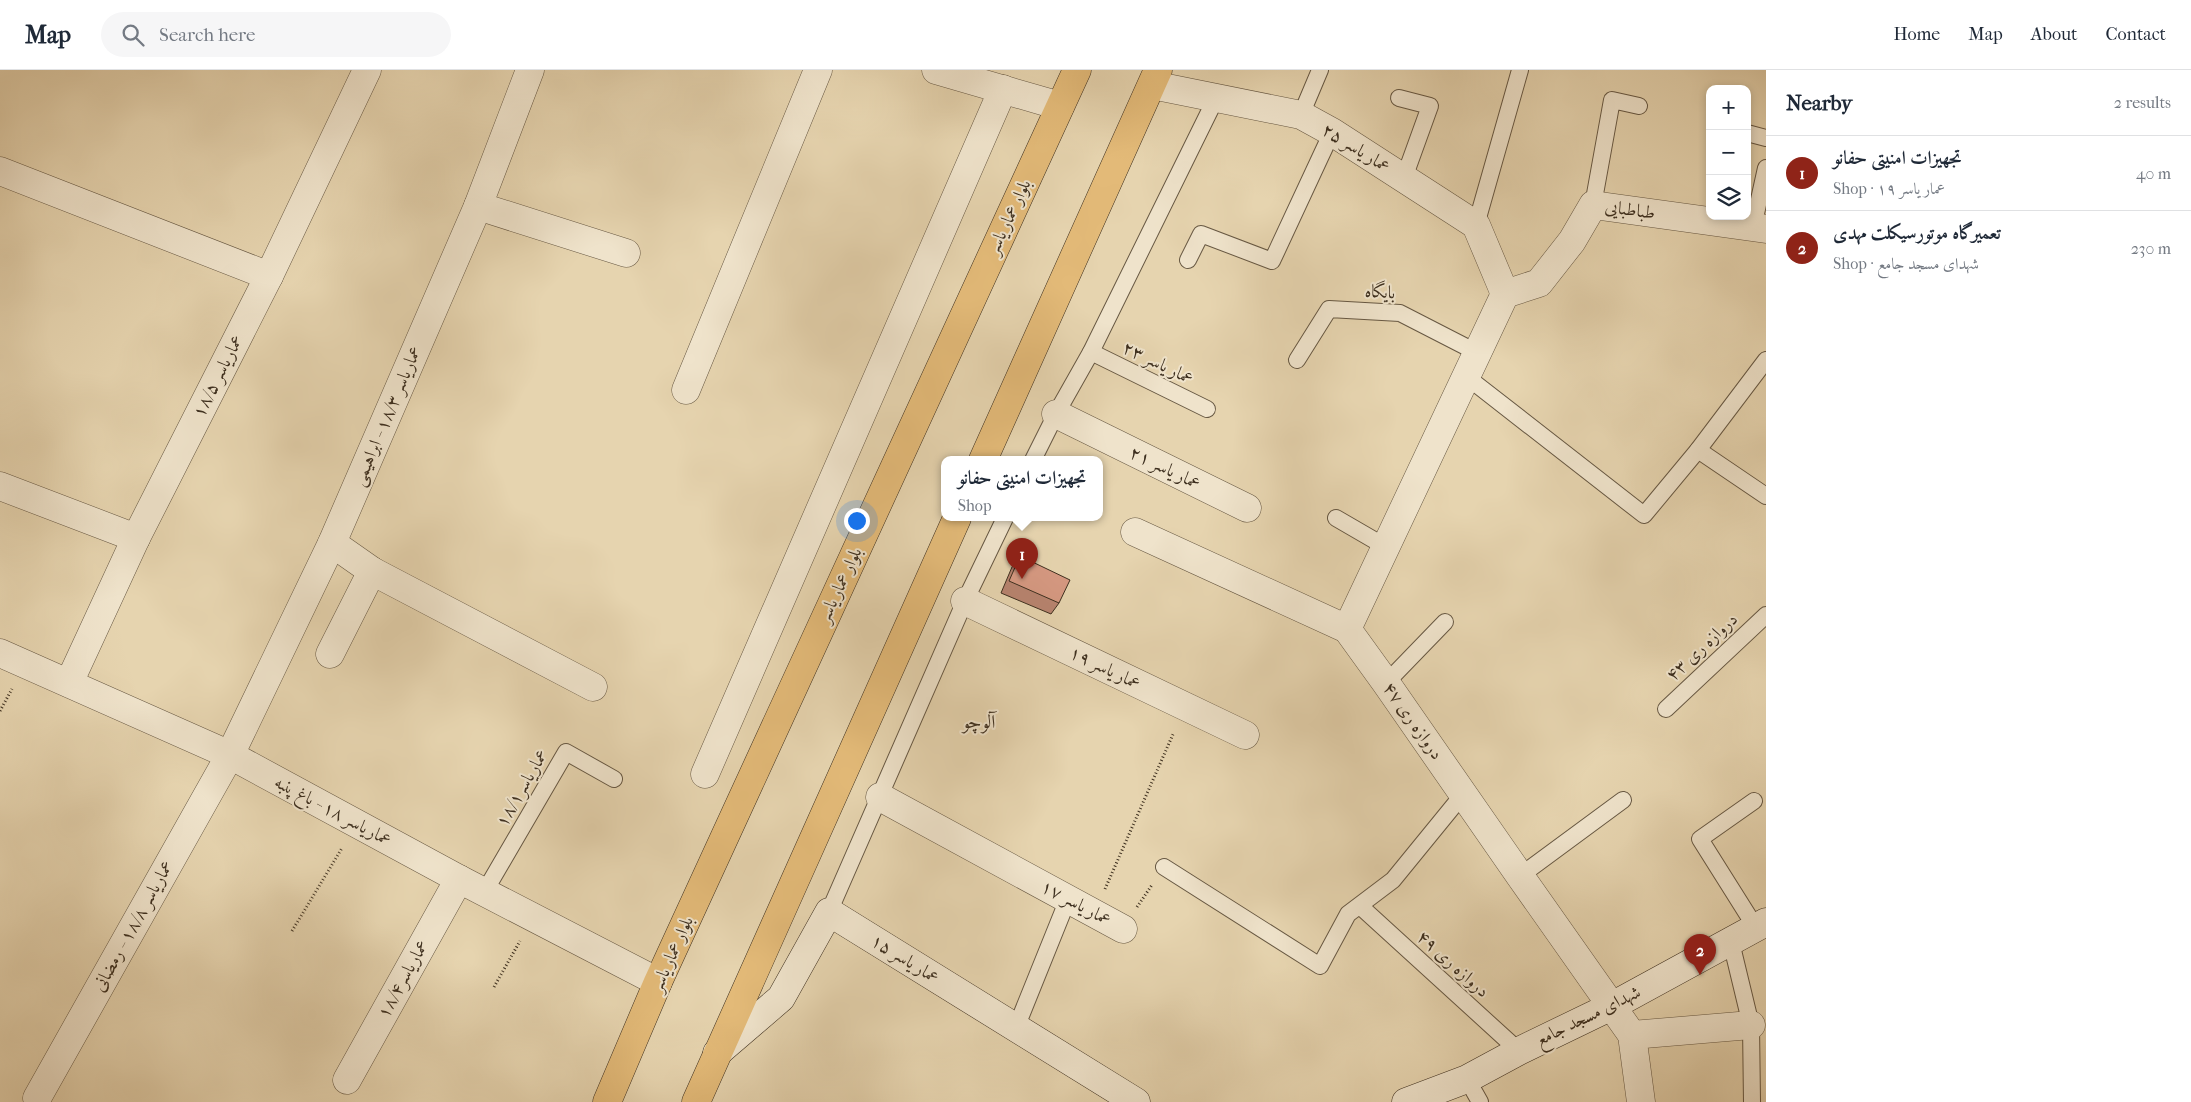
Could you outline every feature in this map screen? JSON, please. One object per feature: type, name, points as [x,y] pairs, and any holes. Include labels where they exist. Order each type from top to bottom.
[{"type":"main road","name":"بلوار عمار یاسر","points":[[607,1102],[658,982],[1077,70]]},
{"type":"main road","points":[[985,456],[1155,77]]},
{"type":"main road","points":[[696,1102],[956,521]]},
{"type":"street","name":"عماریاسر ۱۸/۵","points":[[68,683],[136,538],[269,276],[367,70]]},
{"type":"street","name":"عماریاسر ۱۸/۳ - ابراهیمی","points":[[230,755],[332,543],[478,206],[530,70]]},
{"type":"street","points":[[686,390],[818,70]]},
{"type":"street","points":[[936,70],[1060,106]]},
{"type":"street","name":"عمار یاسر ۲۵","points":[[1155,77],[1216,98],[1301,114],[1476,225]]},
{"type":"street","points":[[705,774],[1003,89]]},
{"type":"street","points":[[0,171],[269,276]]},
{"type":"street","name":"طباطبایی","points":[[1505,294],[1539,283],[1572,241],[1593,205],[1760,228]]},
{"type":"street","points":[[478,206],[626,253]]},
{"type":"street","points":[[1347,629],[1505,294],[1476,225]]},
{"type":"street","name":"عمار یاسر ۲۱","points":[[1056,414],[1247,508]]},
{"type":"street","points":[[0,486],[136,538]]},
{"type":"street","name":"دروازه ری ۴۷","points":[[1135,532],[1347,629],[1632,1034]]},
{"type":"street","points":[[332,543],[372,571],[593,687]]},
{"type":"street","points":[[330,654],[372,571]]},
{"type":"street","name":"عمار یاسر ۱۹","points":[[965,601],[1245,736]]},
{"type":"street","name":"عماریاسر ۱۸ - باغ پنبه","points":[[0,653],[230,755],[459,879],[658,982]]},
{"type":"street","name":"عماریاسر ۱۸/۸ - رمضانی","points":[[37,1098],[230,755]]},
{"type":"street","name":"عمار یاسر ۱۷","points":[[880,797],[1124,929]]},
{"type":"street","name":"عماریاسر۱۸/۴","points":[[347,1080],[459,879]]},
{"type":"street","points":[[717,1053],[781,998],[829,912]]},
{"type":"street","name":"عمار یاسر ۱۵","points":[[829,912],[1136,1102]]},
{"type":"street","name":"شهدای مسجد جامع","points":[[1406,1102],[1467,1079],[1518,1051],[1612,1006],[1761,925]]},
{"type":"street","points":[[1641,1102],[1632,1034],[1751,1025]]},
{"type":"lane","points":[[1301,114],[1320,70]]},
{"type":"lane","points":[[1476,225],[1520,70]]},
{"type":"lane","points":[[1035,456],[1091,352],[1216,98]]},
{"type":"lane","points":[[1399,98],[1430,106],[1404,178]]},
{"type":"lane","points":[[1593,205],[1612,100],[1639,106]]},
{"type":"lane","points":[[1188,260],[1200,234],[1272,261],[1332,132]]},
{"type":"lane","points":[[1751,134],[1766,138]]},
{"type":"lane","points":[[1760,228],[1766,168]]},
{"type":"lane","name":"بایگاه","points":[[1298,360],[1329,310],[1400,313],[1472,365]]},
{"type":"lane","name":"عمار یاسر ۲۳","points":[[1091,352],[1207,410]]},
{"type":"lane","points":[[1472,365],[1644,515],[1698,450],[1766,360]]},
{"type":"lane","points":[[1698,450],[1766,496]]},
{"type":"lane","points":[[1336,518],[1386,547]]},
{"type":"lane","points":[[829,912],[965,601],[1005,521]]},
{"type":"lane","name":"دروازه ری ۴۳","points":[[1666,709],[1766,615]]},
{"type":"lane","points":[[1386,683],[1445,622]]},
{"type":"lane","name":"عماریاسر۱۸/۱","points":[[485,891],[566,752],[614,779]]},
{"type":"lane","points":[[1164,867],[1320,966],[1348,914],[1393,880],[1464,793]]},
{"type":"lane","points":[[1520,876],[1623,800]]},
{"type":"lane","points":[[1754,801],[1700,839],[1761,925]]},
{"type":"lane","points":[[1016,1028],[1068,899]]},
{"type":"lane","name":"دروازه ری ۴۹","points":[[1360,906],[1518,1051]]},
{"type":"lane","points":[[1730,942],[1751,1025],[1752,1102]]},
{"type":"lane","points":[[1467,1079],[1480,1102]]},
{"type":"path","points":[[1094,913],[1185,706]]},
{"type":"path","points":[[292,931],[356,824]]},
{"type":"path","name":"عمار یاسر ۱۷","points":[[1124,929],[1164,867]]},
{"type":"path","points":[[494,987],[534,917]]},
{"type":"building","points":[[1020,556],[1070,580],[1059,603],[1009,581]]},
{"type":"place","name":"تجهیزات امنیتی حفانو","points":[[1022,579]]},
{"type":"place","name":"تعمیرگاه موتورسیکلت مهدی","points":[[1700,975]]},
{"type":"district","name":"آلوچو","points":[[979,722]]}]
